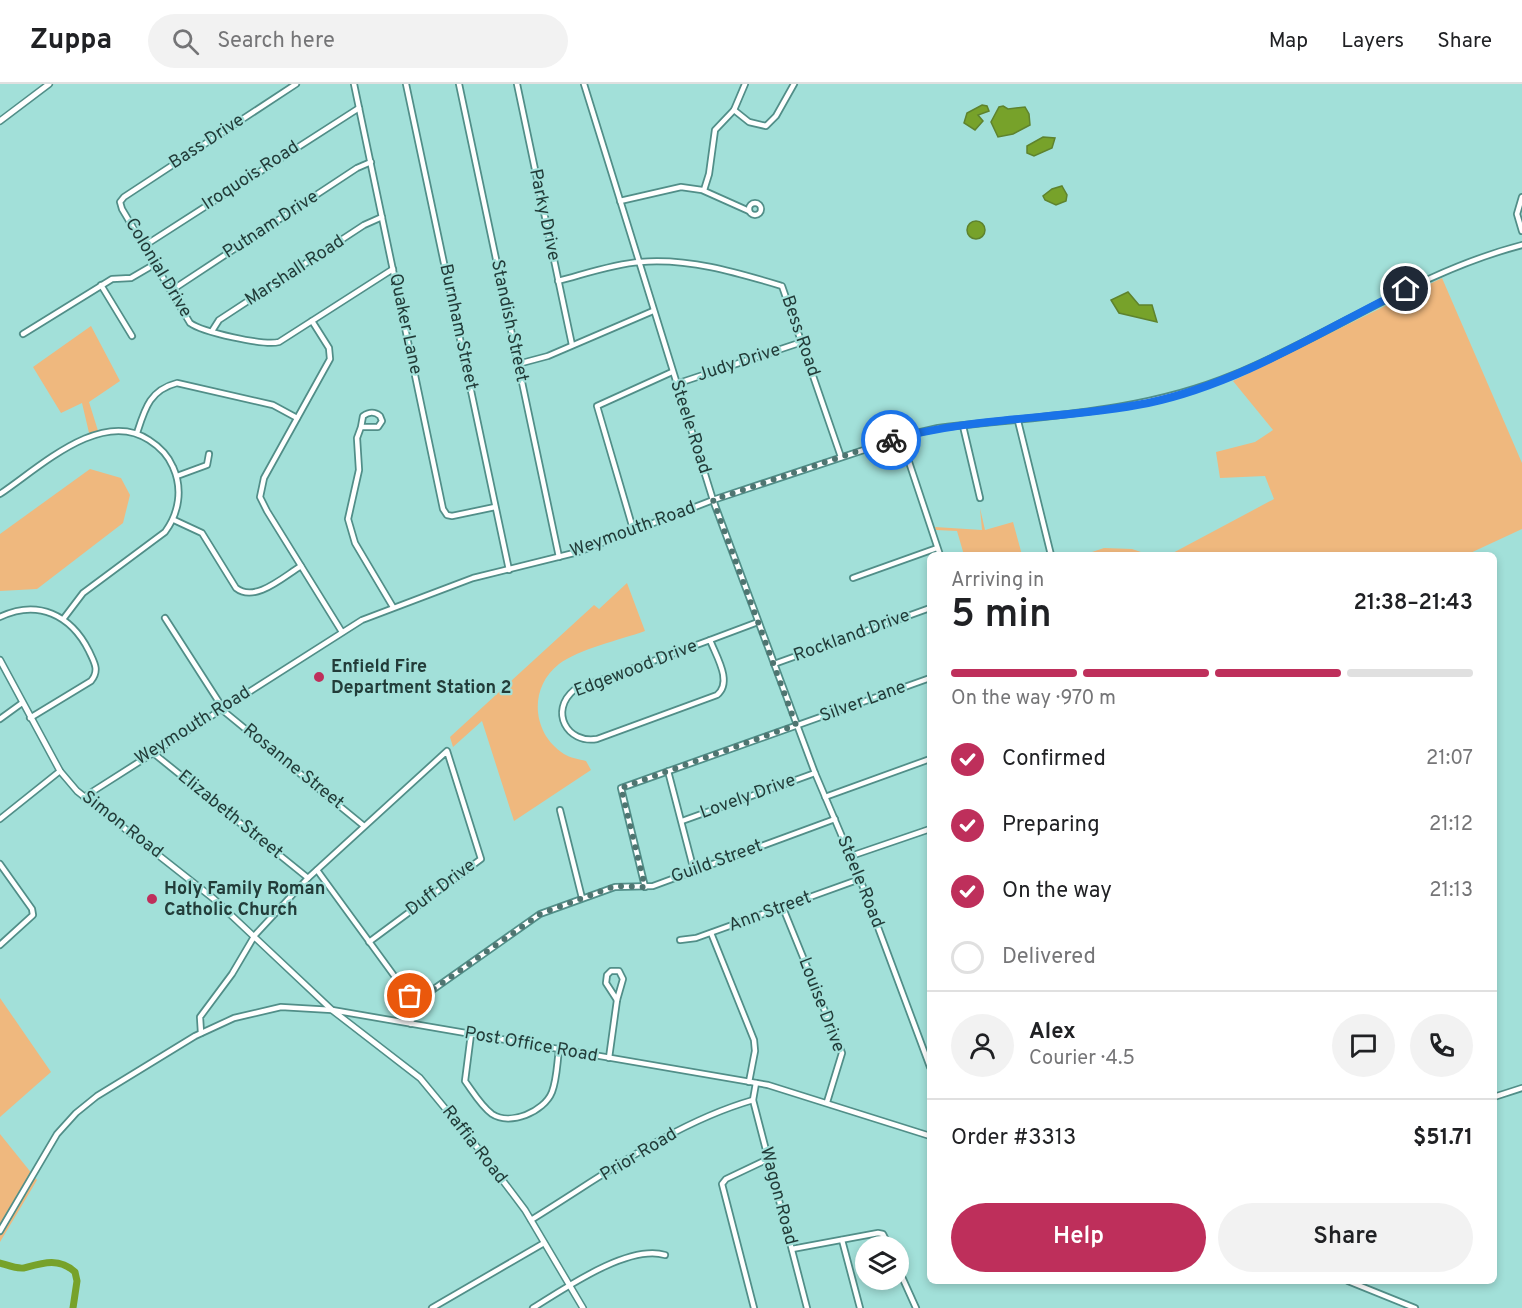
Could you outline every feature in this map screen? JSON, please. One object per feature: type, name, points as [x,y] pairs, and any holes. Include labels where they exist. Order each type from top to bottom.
[{"type":"main road","points":[[0,121],[49,84]]},
{"type":"main road","name":"Simon Road","points":[[0,660],[60,771],[84,797],[194,882],[255,935],[332,1010]]},
{"type":"main road","name":"Raffia Road","points":[[332,1010],[426,1085],[531,1220],[582,1308]]},
{"type":"street","name":"Bass Drive","points":[[120,202],[124,196],[296,84]]},
{"type":"street","name":"Quaker Lane","points":[[354,84],[443,509],[447,515],[452,516],[495,507]]},
{"type":"street","name":"Burnham Street","points":[[406,84],[509,570]]},
{"type":"street","name":"Standish Street","points":[[459,84],[559,557]]},
{"type":"street","name":"Parky Drive","points":[[517,84],[572,345]]},
{"type":"street","name":"Steele Road","points":[[584,84],[713,500],[814,773],[851,856],[927,1059]]},
{"type":"street","points":[[704,190],[711,164],[715,130],[734,110],[745,84]]},
{"type":"street","points":[[734,110],[749,122],[766,126],[776,116],[794,84]]},
{"type":"street","name":"Iroquois Road","points":[[144,246],[359,108]]},
{"type":"street","name":"Putnam Drive","points":[[172,290],[357,168],[371,162]]},
{"type":"street","points":[[620,201],[672,187],[704,190],[749,211]]},
{"type":"street","points":[[1522,197],[1517,214],[1522,231]]},
{"type":"street","name":"Colonial Drive","points":[[120,202],[190,323],[199,328],[271,344],[312,321],[393,269]]},
{"type":"street","name":"Marshall Road","points":[[212,330],[219,320],[364,225],[382,217]]},
{"type":"street","name":"Weymouth Road","points":[[84,797],[342,632],[393,607],[473,578],[559,557],[713,500],[901,438],[938,428],[1018,421],[1149,403],[1193,390],[1234,375],[1466,261],[1522,245]]},
{"type":"street","points":[[558,281],[638,262]]},
{"type":"street","name":"Bess Road","points":[[638,262],[674,262],[712,266],[782,286],[841,457]]},
{"type":"street","points":[[23,334],[101,285],[115,278],[130,278],[155,264]]},
{"type":"street","points":[[101,285],[132,336]]},
{"type":"street","points":[[518,364],[538,360],[653,311]]},
{"type":"street","points":[[312,321],[331,354],[264,478],[260,490],[262,503],[342,632]]},
{"type":"street","name":"Judy Drive","points":[[676,384],[802,342]]},
{"type":"street","points":[[633,529],[597,406],[672,372]]},
{"type":"street","points":[[137,433],[146,406],[153,395],[164,387],[177,383],[273,405],[297,418]]},
{"type":"street","points":[[361,427],[378,427],[382,419],[377,413],[367,413],[363,416],[357,438],[359,470],[348,519],[355,543],[393,607]]},
{"type":"street","points":[[1018,421],[1050,552]]},
{"type":"street","points":[[963,426],[980,498]]},
{"type":"street","points":[[0,494],[85,438],[111,430],[137,433],[165,453],[177,476],[179,498],[174,520],[158,540],[83,593],[64,618]]},
{"type":"street","points":[[901,438],[939,552]]},
{"type":"street","points":[[177,476],[207,465],[209,454]]},
{"type":"street","points":[[174,520],[202,533],[236,588],[242,593],[255,593],[301,566]]},
{"type":"street","points":[[853,578],[937,548]]},
{"type":"street","points":[[0,617],[22,609],[38,609],[64,618],[84,641],[95,663],[96,673],[91,681],[30,718]]},
{"type":"street","name":"Rockland Drive","points":[[774,664],[927,609]]},
{"type":"street","name":"Rosanne Street","points":[[165,618],[222,708],[364,826]]},
{"type":"street","name":"Edgewood Drive","points":[[710,640],[724,678],[723,687],[717,695],[597,739],[586,741],[577,738],[566,728],[561,710],[565,699],[574,690],[758,622]]},
{"type":"street","name":"Silver Lane","points":[[645,887],[621,788],[927,679]]},
{"type":"street","points":[[0,719],[22,703]]},
{"type":"street","name":"Duff Drive","points":[[364,826],[447,751],[481,859],[369,942]]},
{"type":"street","name":"Elizabeth Street","points":[[152,752],[308,878]]},
{"type":"street","points":[[825,797],[927,760]]},
{"type":"street","points":[[0,819],[60,771]]},
{"type":"street","points":[[668,771],[694,871]]},
{"type":"street","name":"Lovely Drive","points":[[682,821],[814,773]]},
{"type":"street","points":[[560,810],[582,898]]},
{"type":"street","name":"Guild Street","points":[[414,1003],[530,920],[615,886],[645,887],[835,819]]},
{"type":"street","points":[[201,1033],[200,1017],[232,974],[255,935],[308,878],[364,826]]},
{"type":"street","points":[[851,856],[927,830]]},
{"type":"street","points":[[0,864],[33,915],[0,945]]},
{"type":"street","points":[[317,870],[414,1003],[411,1024]]},
{"type":"street","name":"Ann Street","points":[[680,940],[711,933],[860,879]]},
{"type":"street","name":"Louise Drive","points":[[783,908],[842,1053],[827,1102]]},
{"type":"street","points":[[711,933],[754,1040],[755,1051],[749,1082]]},
{"type":"street","points":[[609,1058],[617,1000],[623,979],[619,971],[611,971],[607,975],[606,982],[617,1000]]},
{"type":"street","name":"Post Office Road","points":[[0,1231],[53,1140],[76,1113],[97,1096],[201,1033],[234,1018],[265,1010],[298,1007],[332,1010],[756,1083],[827,1102],[927,1135]]},
{"type":"street","points":[[471,1034],[465,1081],[490,1113],[507,1119],[523,1116],[548,1099],[552,1092],[559,1050]]},
{"type":"street","name":"Wagon Road","points":[[756,1083],[753,1100],[807,1308]]},
{"type":"street","points":[[1497,1096],[1522,1088]]},
{"type":"street","name":"Prior Road","points":[[531,1220],[669,1136],[721,1110],[753,1100]]},
{"type":"street","points":[[754,1308],[722,1184],[726,1179],[768,1160]]},
{"type":"street","points":[[860,1236],[878,1233],[884,1236]]},
{"type":"street","points":[[792,1249],[855,1237]]},
{"type":"street","points":[[842,1239],[860,1308]]},
{"type":"street","points":[[432,1308],[544,1243]]},
{"type":"street","points":[[532,1308],[570,1286],[628,1258],[653,1252],[665,1255]]},
{"type":"street","points":[[1355,1284],[1415,1308]]},
{"type":"street","points":[[908,1290],[916,1308]]},
{"type":"shaded area","points":[[982,105],[987,106],[989,111],[978,115],[983,121],[975,130],[964,123],[967,113]]},
{"type":"shaded area","points":[[1003,106],[1008,109],[1025,107],[1029,114],[1030,125],[1013,134],[998,137],[991,122],[999,107]]},
{"type":"shaded area","points":[[1043,137],[1055,138],[1052,148],[1034,156],[1027,153],[1027,146]]},
{"type":"shaded area","points":[[1062,186],[1067,195],[1066,201],[1056,205],[1045,200],[1043,196],[1052,189]]},
{"type":"shaded area","points":[[976,221],[982,224],[985,230],[982,236],[976,239],[970,236],[967,230],[970,224]]},
{"type":"shaded area","points":[[1442,278],[1522,463],[1522,529],[1472,552],[1175,552],[1274,499],[1265,476],[1220,478],[1216,452],[1255,442],[1273,430],[1233,381]]},
{"type":"shaded area","points":[[1128,292],[1139,305],[1152,305],[1157,322],[1119,313],[1111,300]]},
{"type":"shaded area","points":[[91,326],[120,381],[89,402],[99,434],[90,437],[82,403],[61,413],[33,367]]},
{"type":"shaded area","points":[[90,469],[121,478],[130,495],[123,523],[37,589],[0,591],[0,534]]},
{"type":"shaded area","points":[[980,508],[985,530],[1013,522],[1021,552],[963,552],[957,531],[936,530],[935,527],[982,530]]},
{"type":"shaded area","points":[[1104,548],[1132,549],[1141,552],[1092,552]]},
{"type":"shaded area","points":[[627,583],[645,631],[588,649],[559,664],[542,685],[539,698],[540,723],[545,735],[564,754],[586,761],[591,770],[514,821],[482,721],[453,747],[450,737],[594,605],[599,609]]},
{"type":"shaded area","points":[[0,998],[51,1072],[0,1117]]},
{"type":"shaded area","points":[[0,1134],[37,1180],[0,1242]]},
{"type":"waterway","points":[[0,1263],[21,1268],[50,1262],[69,1267],[75,1272],[77,1281],[73,1308]]},
{"type":"way so far","points":[[410,996],[414,1003],[421,999],[540,914],[615,886],[645,887],[621,788],[796,725],[713,500],[891,440]]},
{"type":"place","name":"Enfield Fire Department Station 2","points":[[319,677]]},
{"type":"place","name":"Holy Family Roman Catholic Church","points":[[152,899]]},
{"type":"route","points":[[891,440],[938,428],[1010,422],[1149,403],[1175,396],[1234,375],[1406,289]]}]
